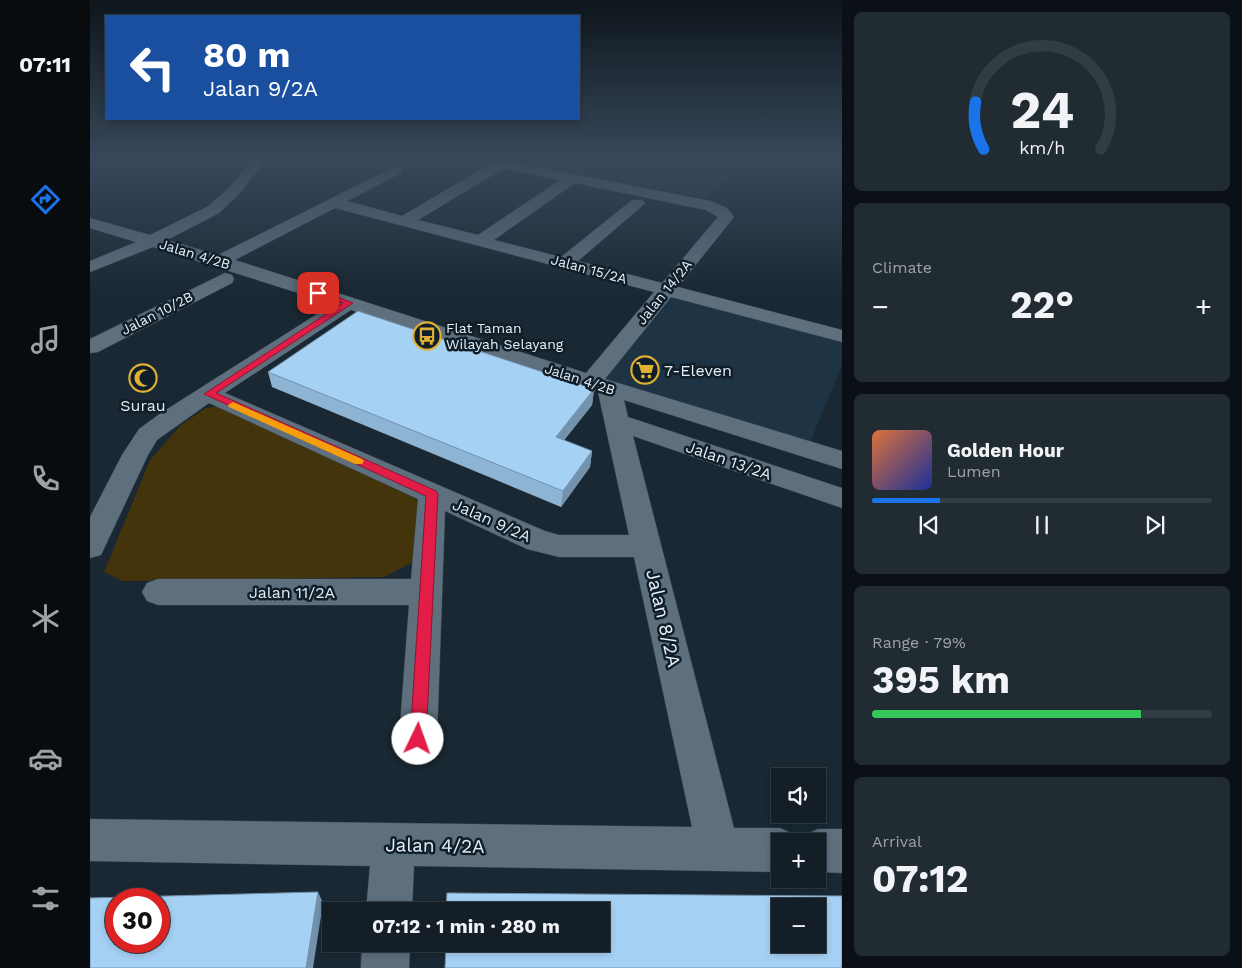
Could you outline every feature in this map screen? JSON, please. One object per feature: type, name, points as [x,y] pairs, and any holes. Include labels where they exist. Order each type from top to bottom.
[{"type":"street","points":[[90,267],[152,241],[217,206]]},
{"type":"street","name":"Jalan 10/2B","points":[[90,347],[330,206]]},
{"type":"street","name":"Jalan 15/2A","points":[[347,206],[842,336]]},
{"type":"street","points":[[404,221],[429,206]]},
{"type":"street","points":[[481,241],[532,206]]},
{"type":"street","points":[[565,263],[633,206]]},
{"type":"street","name":"Jalan 14/2A","points":[[600,385],[666,290],[726,217],[721,211],[711,206]]},
{"type":"street","name":"Jalan 4/2B","points":[[90,223],[152,241],[222,270],[349,303],[600,385],[842,460]]},
{"type":"street","points":[[90,240],[129,251]]},
{"type":"street","points":[[90,547],[121,482],[148,435],[170,418],[349,303]]},
{"type":"street","name":"Jalan 8/2A","points":[[600,385],[617,422],[718,849]]},
{"type":"street","name":"Jalan 9/2A","points":[[208,394],[538,541],[559,546],[647,546]]},
{"type":"street","name":"Jalan 13/2A","points":[[617,422],[840,500]]},
{"type":"street","points":[[418,739],[432,494]]},
{"type":"street","name":"Jalan 11/2A","points":[[158,592],[427,592]]},
{"type":"street","name":"Jalan 4/2A","points":[[90,840],[771,850]]},
{"type":"street","points":[[389,902],[393,844]]},
{"type":"street","points":[[826,851],[842,851]]},
{"type":"street","points":[[385,968],[386,952]]},
{"type":"shaded area","points":[[670,294],[842,339],[842,365],[809,445],[599,381]]},
{"type":"shaded area","points":[[219,406],[416,498],[420,511],[413,562],[384,577],[123,581],[104,572],[150,460],[181,425],[206,408]]},
{"type":"building","points":[[358,311],[594,389],[556,437],[592,451],[563,491],[268,372]]},
{"type":"building","points":[[318,892],[306,968],[90,968],[90,898],[105,898],[105,953],[170,953],[170,896]]},
{"type":"building","points":[[447,893],[842,896],[842,968],[445,968],[446,952],[610,952],[610,902],[446,902]]},
{"type":"slow traffic","points":[[233,405],[359,461]]},
{"type":"place","name":"Flat Taman Wilayah Selayang","points":[[427,336]]},
{"type":"place","name":"7-Eleven","points":[[645,370]]},
{"type":"place","name":"Surau","points":[[143,378]]},
{"type":"route","points":[[318,293],[349,303],[208,394],[432,494],[418,739]]}]
